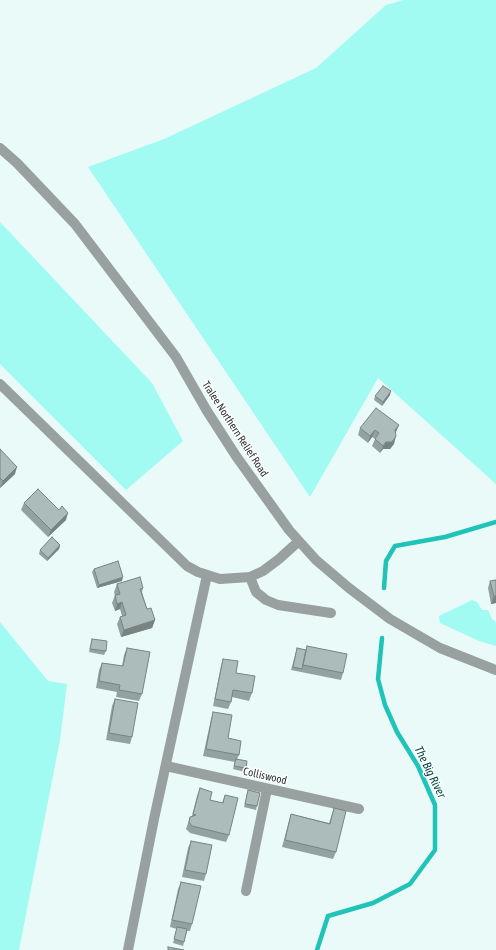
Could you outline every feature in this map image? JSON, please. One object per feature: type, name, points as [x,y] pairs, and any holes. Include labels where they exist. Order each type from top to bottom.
[{"type":"street","name":"Tralee Northern Relief Road","points":[[0,148],[18,163],[75,224],[148,319],[176,357],[207,411],[236,456],[299,541],[316,560],[349,588],[390,619],[440,648],[496,670]]},
{"type":"street","points":[[0,384],[187,566],[207,576],[225,579],[250,577],[268,567],[299,541]]},
{"type":"street","points":[[128,950],[152,825],[207,576]]},
{"type":"street","points":[[250,577],[256,592],[266,600],[278,605],[331,613]]},
{"type":"street","name":"Colliswood","points":[[166,766],[359,809]]},
{"type":"street","points":[[246,891],[267,789]]},
{"type":"shaded area","points":[[404,0],[496,0],[496,484],[378,378],[310,497],[88,167],[164,139],[316,68],[386,5]]},
{"type":"shaded area","points":[[0,222],[152,383],[183,441],[126,490],[0,364]]},
{"type":"shaded area","points":[[472,600],[477,602],[482,610],[488,610],[492,619],[496,622],[496,646],[479,641],[440,623],[439,616]]},
{"type":"shaded area","points":[[0,622],[48,681],[67,684],[60,740],[19,950],[0,950]]},
{"type":"building","points":[[383,386],[391,391],[383,402],[375,396]]},
{"type":"building","points":[[376,408],[399,425],[395,430],[396,436],[392,442],[386,442],[383,446],[375,439],[379,433],[375,430],[370,436],[360,428]]},
{"type":"building","points":[[0,449],[17,467],[3,481],[0,478]]},
{"type":"building","points":[[38,489],[59,510],[62,506],[68,513],[51,530],[24,503]]},
{"type":"building","points":[[52,537],[60,545],[48,558],[40,550]]},
{"type":"building","points":[[118,561],[123,577],[99,585],[94,569]]},
{"type":"building","points":[[140,577],[143,588],[140,589],[147,609],[151,608],[155,620],[124,630],[120,617],[126,615],[122,602],[117,604],[115,595],[120,594],[117,584]]},
{"type":"building","points":[[496,580],[496,596],[494,596],[490,581]]},
{"type":"building","points":[[92,639],[107,641],[106,651],[90,649]]},
{"type":"building","points":[[307,646],[347,654],[343,673],[303,665]]},
{"type":"building","points":[[127,648],[150,652],[142,694],[119,690],[120,685],[99,681],[102,663],[123,666]]},
{"type":"building","points":[[297,648],[306,650],[302,669],[293,667]]},
{"type":"building","points":[[223,659],[238,661],[236,673],[255,676],[252,693],[233,690],[231,702],[215,699]]},
{"type":"building","points":[[115,699],[138,703],[132,737],[109,733]]},
{"type":"building","points":[[213,712],[232,715],[228,738],[241,741],[239,755],[206,749]]},
{"type":"building","points":[[236,759],[247,761],[246,768],[234,766]]},
{"type":"building","points":[[200,788],[212,792],[210,800],[223,803],[225,795],[238,798],[229,835],[192,826],[189,822],[190,817],[196,815],[193,814]]},
{"type":"building","points":[[248,790],[260,793],[257,806],[245,804]]},
{"type":"building","points":[[334,808],[346,811],[336,852],[285,840],[291,814],[330,824]]},
{"type":"building","points":[[191,841],[212,845],[206,874],[185,870]]},
{"type":"building","points":[[181,882],[201,886],[192,924],[172,920]]},
{"type":"building","points":[[177,927],[187,929],[184,942],[174,939]]},
{"type":"building","points":[[168,947],[184,950],[168,950]]},
{"type":"waterway","name":"The Big River","points":[[384,588],[386,561],[395,546],[445,537],[496,522]]},
{"type":"waterway","name":"The Big River","points":[[317,950],[328,916],[373,903],[410,884],[435,850],[435,805],[418,766],[397,732],[385,705],[378,679],[382,638]]}]
